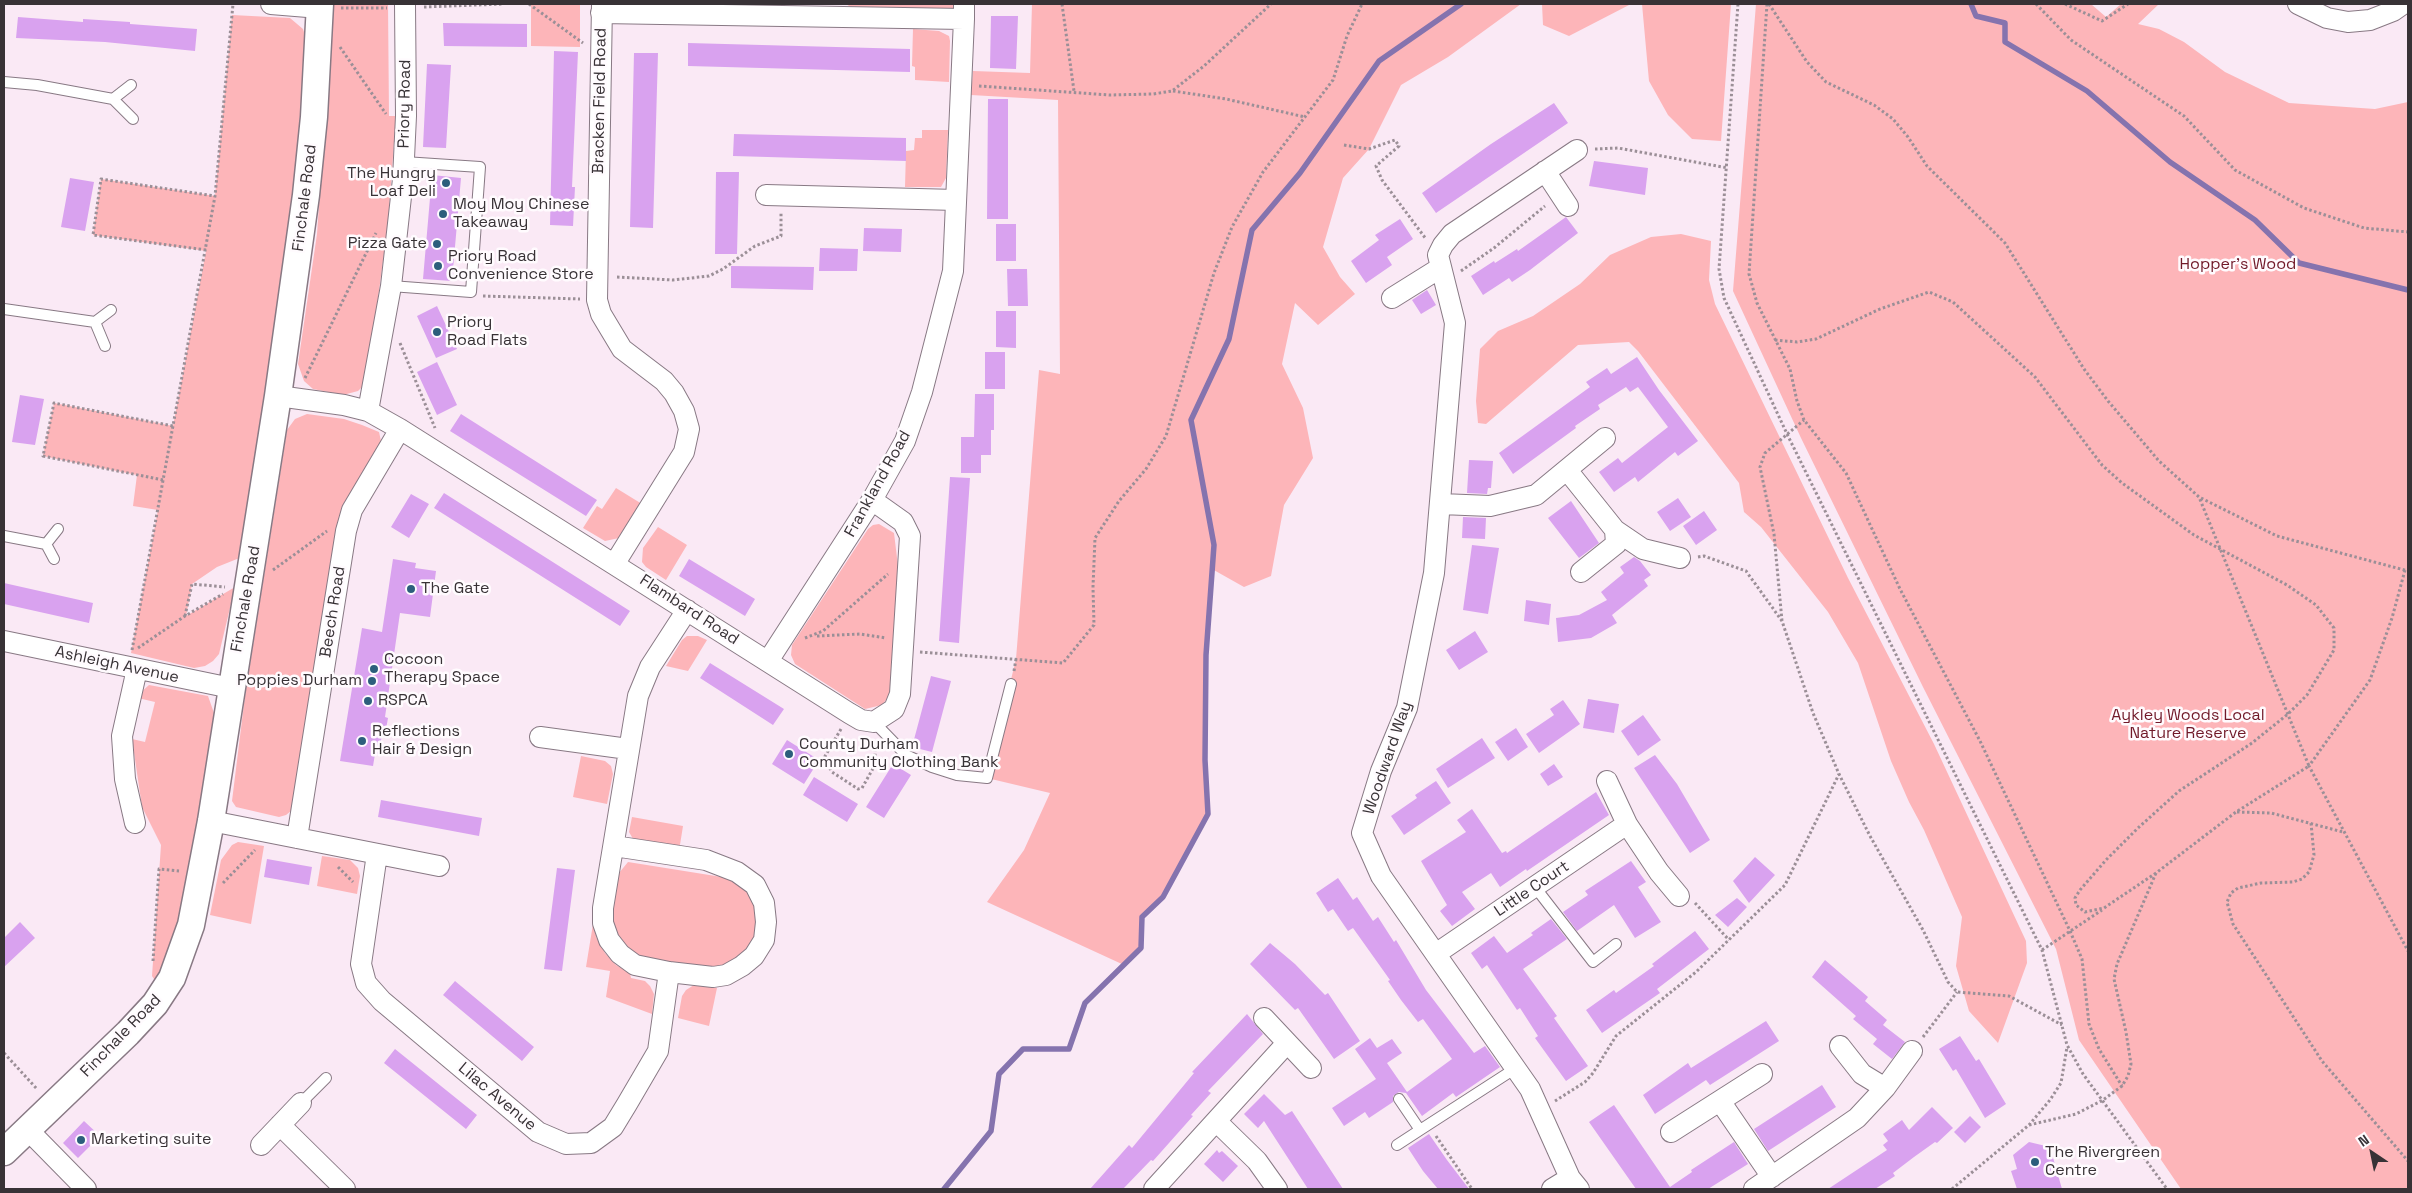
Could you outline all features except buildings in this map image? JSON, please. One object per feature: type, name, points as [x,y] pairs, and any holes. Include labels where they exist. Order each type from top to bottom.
[{"type":"street","points":[[270,4],[320,6]]},
{"type":"street","points":[[2298,4],[2327,18],[2348,22],[2370,20],[2393,11],[2403,4]]},
{"type":"street","name":"Finchale Road","points":[[4,1152],[128,1033],[164,992],[184,950],[200,881],[211,821],[244,584],[290,397],[314,117],[320,6]]},
{"type":"street","name":"Priory Road","points":[[368,411],[391,286],[404,162],[405,6]]},
{"type":"street","points":[[602,8],[964,12]]},
{"type":"street","name":"Bracken Field Road","points":[[602,8],[597,300],[601,314],[622,349],[664,381],[674,393],[684,411],[689,429],[684,452],[615,563]]},
{"type":"street","name":"Frankland Road","points":[[768,661],[872,500],[905,441],[922,392],[953,271],[964,12]]},
{"type":"street","name":"Woodward Way","points":[[1574,1183],[1530,1089],[1437,953],[1381,876],[1362,833],[1381,772],[1407,708],[1434,573],[1455,323],[1438,256],[1442,245],[1452,234],[1577,150]]},
{"type":"street","points":[[1545,171],[1564,201]]},
{"type":"street","points":[[774,195],[956,200]]},
{"type":"street","points":[[1392,298],[1440,268]]},
{"type":"street","name":"Flambard Road","points":[[290,397],[344,405],[368,411],[446,456],[861,720],[874,722]]},
{"type":"street","name":"Beech Road","points":[[297,838],[346,531],[352,510],[400,429]]},
{"type":"street","points":[[1441,504],[1490,506],[1536,495],[1605,438]]},
{"type":"street","points":[[1567,470],[1615,530],[1643,549],[1680,558]]},
{"type":"street","points":[[872,500],[903,522],[910,536],[900,694],[894,709],[874,722]]},
{"type":"street","points":[[1581,572],[1616,544],[1615,530]]},
{"type":"street","points":[[614,846],[706,860],[737,872],[755,886],[764,902],[766,922],[764,940],[754,956],[742,966],[726,974],[714,977],[669,972],[635,965],[620,954],[609,940],[603,923],[602,908],[638,696],[650,667],[687,610]]},
{"type":"street","name":"Ashleigh Avenue","points":[[4,641],[231,688]]},
{"type":"street","points":[[135,824],[125,779],[122,736],[137,669]]},
{"type":"street","points":[[540,736],[628,749]]},
{"type":"street","points":[[1607,782],[1627,824],[1659,872],[1679,896]]},
{"type":"street","points":[[211,821],[438,866]]},
{"type":"street","name":"Little Court","points":[[1437,953],[1627,824]]},
{"type":"street","name":"Lilac Avenue","points":[[377,854],[361,964],[366,983],[382,1001],[538,1132],[566,1144],[591,1143],[613,1127],[628,1104],[658,1051],[669,972]]},
{"type":"street","points":[[1264,1018],[1311,1068]]},
{"type":"street","points":[[1154,1189],[1287,1043]]},
{"type":"street","points":[[1840,1046],[1862,1074],[1885,1088]]},
{"type":"street","points":[[1754,1189],[1857,1118],[1885,1088],[1912,1051]]},
{"type":"street","points":[[1671,1132],[1762,1074]]},
{"type":"street","points":[[1720,1101],[1772,1177]]},
{"type":"street","points":[[261,1145],[301,1103]]},
{"type":"street","points":[[1216,1121],[1257,1161],[1277,1189]]},
{"type":"street","points":[[280,1125],[345,1189]]},
{"type":"street","points":[[27,1130],[86,1189]]},
{"type":"street","points":[[1552,1189],[1574,1183]]},
{"type":"lane","points":[[4,82],[38,85],[113,99],[133,119]]},
{"type":"lane","points":[[113,99],[131,84]]},
{"type":"lane","points":[[391,286],[471,292],[480,167],[404,162]]},
{"type":"lane","points":[[4,310],[95,322],[111,310]]},
{"type":"lane","points":[[95,322],[105,346]]},
{"type":"lane","points":[[46,544],[58,529]]},
{"type":"lane","points":[[4,536],[46,544]]},
{"type":"lane","points":[[46,544],[54,559]]},
{"type":"lane","points":[[874,722],[906,755],[940,770],[987,778],[1011,684]]},
{"type":"lane","points":[[1535,887],[1593,962],[1616,944]]},
{"type":"lane","points":[[1397,1145],[1516,1068]]},
{"type":"lane","points":[[301,1103],[326,1078]]},
{"type":"lane","points":[[1400,1099],[1424,1127]]},
{"type":"path","points":[[233,4],[216,196],[131,653],[185,616],[273,570],[339,523],[352,510]]},
{"type":"path","points":[[320,6],[503,4]]},
{"type":"path","points":[[529,4],[601,56]]},
{"type":"path","points":[[1062,4],[1074,91]]},
{"type":"path","points":[[1172,91],[1204,66],[1271,4]]},
{"type":"path","points":[[786,633],[795,638],[860,634],[904,645],[1063,663],[1094,626],[1092,587],[1095,538],[1119,501],[1146,469],[1166,436],[1214,273],[1232,227],[1263,172],[1333,80],[1347,36],[1362,4]]},
{"type":"path","points":[[1738,4],[1720,269],[1724,298],[1787,434],[2042,950],[2067,1045],[2066,1066],[2061,1083],[2029,1125],[1952,1189]]},
{"type":"path","points":[[1768,4],[1749,274],[1756,303],[1790,369],[1797,401],[1804,420],[1846,473],[1900,589],[1980,741],[2070,931],[2082,958],[2089,1024],[2099,1049],[2122,1086]]},
{"type":"path","points":[[1768,4],[1807,62],[1826,82],[1874,105],[1893,119],[1908,136],[1927,166],[2004,243],[2084,369],[2108,401],[2159,461],[2199,497],[2276,536],[2406,570],[2392,618],[2370,680],[2309,766],[2236,812],[2156,873],[2042,950]]},
{"type":"path","points":[[2036,4],[2071,40],[2184,116],[2235,170],[2304,208],[2364,228],[2408,232]]},
{"type":"path","points":[[2065,4],[2102,22],[2128,4]]},
{"type":"path","points":[[319,35],[332,35],[394,126],[405,127]]},
{"type":"path","points":[[961,85],[1074,91],[1110,95],[1153,94],[1172,91],[1226,99],[1305,117]]},
{"type":"path","points":[[1344,145],[1369,149],[1395,140],[1399,146],[1376,166],[1382,180],[1409,217]]},
{"type":"path","points":[[1577,150],[1618,148],[1728,168]]},
{"type":"path","points":[[206,250],[93,235],[102,179],[216,196]]},
{"type":"path","points":[[596,276],[673,280],[709,276],[723,269],[754,246],[781,236],[774,195]]},
{"type":"path","points":[[1446,288],[1451,278],[1564,201]]},
{"type":"path","points":[[290,397],[304,381],[377,232]]},
{"type":"path","points":[[471,292],[483,296],[597,300]]},
{"type":"path","points":[[1775,340],[1797,342],[1816,338],[1880,309],[1929,292],[1954,302],[2035,377],[2102,465],[2160,512],[2222,550],[2287,585],[2316,604],[2334,628],[2334,650],[2307,695],[2288,714],[2252,742],[2179,791],[2106,860],[2075,898],[2076,905],[2085,912],[2104,908]]},
{"type":"path","points":[[385,324],[397,334],[446,456]]},
{"type":"path","points":[[163,480],[43,456],[54,403],[173,426]]},
{"type":"path","points":[[1804,420],[1765,453],[1760,467],[1774,534],[1782,621],[1814,713],[1840,774],[1870,836],[1924,930],[1948,982],[1957,992],[2009,996],[2063,1026]]},
{"type":"path","points":[[2199,497],[2309,766],[2408,951]]},
{"type":"path","points":[[1704,556],[1746,571],[1782,621]]},
{"type":"path","points":[[814,636],[898,566],[909,561]]},
{"type":"path","points":[[185,616],[192,584],[244,584]]},
{"type":"path","points":[[850,713],[824,758],[832,772],[858,789],[862,788],[875,765],[874,722]]},
{"type":"path","points":[[1540,1111],[1584,1082],[1593,1073],[1616,1036],[1696,972],[1785,885],[1840,774]]},
{"type":"path","points":[[2236,812],[2271,813],[2344,832]]},
{"type":"path","points":[[2311,822],[2314,849],[2309,872],[2302,880],[2261,883],[2238,888],[2231,893],[2227,902],[2232,924],[2322,1062],[2408,1161]]},
{"type":"path","points":[[164,992],[152,976],[159,869],[200,881],[215,891],[260,845],[263,831]]},
{"type":"path","points":[[330,845],[328,857],[358,887],[372,890]]},
{"type":"path","points":[[2029,1125],[2076,1114],[2103,1100],[2122,1086],[2128,1076],[2131,1064],[2114,980],[2117,964],[2156,873]]},
{"type":"path","points":[[1679,896],[1689,898],[1728,940]]},
{"type":"path","points":[[1912,1051],[1957,992]]},
{"type":"path","points":[[2067,1045],[2083,1074],[2167,1189]]},
{"type":"path","points":[[4,1052],[53,1105]]},
{"type":"path","points":[[1424,1127],[1472,1189]]},
{"type":"green space","points":[[333,4],[388,4],[389,116],[396,116],[388,223],[368,374],[363,386],[358,391],[343,395],[313,389],[304,381],[298,364],[317,234]]},
{"type":"green space","points":[[531,4],[580,4],[580,47],[531,46]]},
{"type":"green space","points":[[846,4],[958,4],[954,9],[943,11],[852,8]]},
{"type":"green space","points":[[1032,4],[1521,4],[1448,57],[1401,85],[1369,149],[1343,178],[1323,247],[1340,277],[1355,294],[1318,325],[1295,303],[1282,364],[1303,408],[1313,458],[1284,505],[1271,576],[1244,587],[1212,569],[1206,655],[1205,760],[1208,814],[1163,897],[1142,917],[1141,948],[1124,965],[987,902],[1024,850],[1050,793],[987,778],[1016,659],[1039,370],[1060,374],[1058,100],[971,95],[973,71],[1030,73]]},
{"type":"green space","points":[[1542,4],[1631,4],[1569,36],[1543,25]]},
{"type":"green space","points":[[1642,4],[1731,4],[1721,141],[1692,139],[1668,115],[1649,81]]},
{"type":"green space","name":"Aykley Woods Local Nature Reserve","points":[[1756,4],[2091,4],[2106,17],[2121,4],[2159,4],[2138,24],[2159,29],[2184,42],[2225,72],[2289,103],[2375,109],[2408,102],[2408,1189],[2181,1189],[2079,1040],[2056,949],[1923,687],[1801,438],[1733,291]]},
{"type":"green space","points":[[232,15],[290,18],[303,29],[306,38],[295,181],[242,557],[217,567],[192,584],[186,616],[235,587],[219,654],[205,666],[194,668],[131,653],[158,510],[133,506],[137,475],[43,456],[54,403],[173,426],[206,251],[93,235],[101,179],[215,196]]},
{"type":"green space","points":[[913,29],[939,31],[949,36],[949,82],[915,80],[915,67],[912,66]]},
{"type":"green space","points":[[922,130],[948,130],[946,178],[941,187],[905,187],[906,151],[914,150],[915,138],[922,138]]},
{"type":"green space","points":[[1681,234],[1711,241],[1709,280],[1715,304],[1848,578],[1934,744],[2026,941],[2027,963],[1998,1043],[1969,1011],[1956,966],[1962,917],[1891,761],[1858,663],[1828,612],[1761,527],[1744,512],[1739,483],[1638,351],[1629,342],[1578,345],[1486,424],[1478,423],[1476,401],[1480,349],[1498,331],[1533,316],[1580,284],[1610,255],[1651,237]]},
{"type":"green space","points":[[307,414],[344,419],[362,425],[379,432],[381,441],[380,447],[368,470],[291,811],[279,817],[236,807],[232,801],[245,696],[287,430],[295,419]]},
{"type":"green space","points":[[616,488],[642,504],[619,538],[605,541],[583,528],[597,506],[602,509]]},
{"type":"green space","points":[[879,524],[894,533],[898,566],[890,695],[882,705],[865,709],[795,664],[791,655],[792,645],[868,529],[873,525]]},
{"type":"green space","points":[[658,527],[687,545],[666,580],[646,567],[642,562],[643,548]]},
{"type":"green space","points":[[687,636],[698,636],[707,640],[688,671],[666,666],[682,640]]},
{"type":"green space","points":[[149,685],[208,696],[214,713],[202,799],[177,933],[156,982],[152,976],[161,845],[142,807],[132,739],[145,742],[155,702],[138,698],[139,694]]},
{"type":"green space","points":[[581,756],[605,761],[611,766],[613,774],[607,804],[573,797]]},
{"type":"green space","points":[[632,817],[683,826],[679,851],[636,844],[629,832]]},
{"type":"green space","points":[[238,842],[264,846],[251,924],[210,915],[221,860],[232,845]]},
{"type":"green space","points":[[322,856],[350,860],[358,868],[360,876],[357,894],[317,886]]},
{"type":"green space","points":[[628,862],[728,878],[749,891],[755,901],[758,936],[744,958],[719,970],[639,957],[620,944],[612,922],[612,906],[619,873]]},
{"type":"green space","points":[[593,924],[597,939],[605,953],[616,965],[630,973],[631,978],[645,981],[650,986],[654,994],[652,1014],[606,997],[610,971],[586,967]]},
{"type":"green space","points":[[694,985],[717,988],[709,1026],[678,1018],[682,996],[686,990]]},
{"type":"waterway","points":[[944,1189],[991,1131],[999,1074],[1023,1049],[1069,1049],[1085,1003],[1141,948],[1142,917],[1163,897],[1208,814],[1205,760],[1206,655],[1214,545],[1191,420],[1229,339],[1252,230],[1300,173],[1379,61],[1461,4]]},
{"type":"waterway","points":[[1971,4],[1976,16],[2005,23],[2005,42],[2087,91],[2170,162],[2255,220],[2299,263],[2408,290]]},
{"type":"place","name":"The Hungry Loaf Deli","points":[[446,183]]},
{"type":"place","name":"Moy Moy Chinese Takeaway","points":[[443,214]]},
{"type":"place","name":"Pizza Gate","points":[[437,244]]},
{"type":"place","name":"Priory Road Convenience Store","points":[[438,266]]},
{"type":"place","name":"Priory Road Flats","points":[[437,332]]},
{"type":"place","name":"The Gate","points":[[411,589]]},
{"type":"place","name":"Cocoon Therapy Space","points":[[374,669]]},
{"type":"place","name":"Poppies Durham","points":[[372,681]]},
{"type":"place","name":"RSPCA","points":[[368,701]]},
{"type":"place","name":"Reflections Hair & Design","points":[[362,741]]},
{"type":"place","name":"County Durham Community Clothing Bank","points":[[789,754]]},
{"type":"place","name":"Marketing suite","points":[[81,1140]]},
{"type":"place","name":"The Rivergreen Centre","points":[[2035,1162]]},
{"type":"park label","name":"Hopper's Wood","points":[[2238,265]]}]
